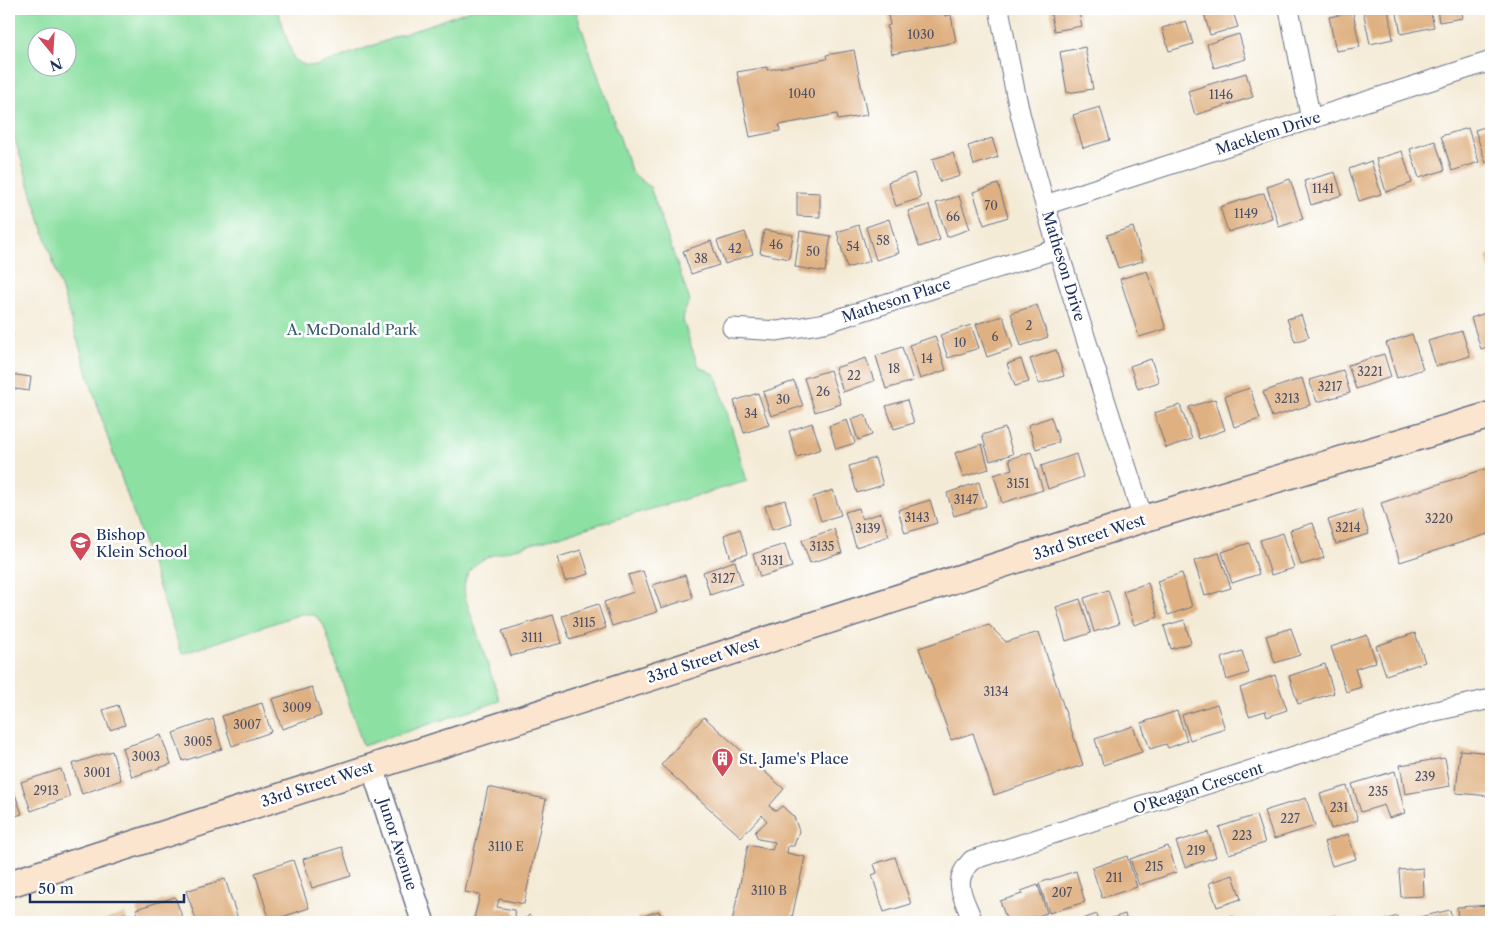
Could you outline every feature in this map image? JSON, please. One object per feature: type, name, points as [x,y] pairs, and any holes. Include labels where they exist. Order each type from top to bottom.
[{"type":"main road","name":"33rd Street West","points":[[1399,442],[1491,401]]},
{"type":"main road","name":"33rd Street West","points":[[9,884],[1143,519],[1491,415]]},
{"type":"street","name":"Matheson Drive","points":[[1000,9],[1020,110],[1057,249],[1143,519]]},
{"type":"street","points":[[1289,9],[1311,120]]},
{"type":"street","name":"Macklem Drive","points":[[1045,205],[1491,61]]},
{"type":"street","name":"Matheson Place","points":[[732,328],[777,331],[825,324],[1057,249]]},
{"type":"street","name":"O'Reagan Crescent","points":[[973,922],[958,882],[963,869],[972,860],[1431,712],[1491,699]]},
{"type":"street","name":"Junor Avenue","points":[[372,766],[423,922]]},
{"type":"green space","name":"A. McDonald Park","points":[[9,9],[277,9],[294,59],[304,65],[316,66],[473,9],[575,9],[632,173],[650,187],[690,301],[685,309],[683,320],[692,349],[699,366],[716,375],[747,481],[487,557],[481,561],[468,573],[464,590],[500,701],[363,746],[324,626],[315,616],[301,614],[182,654],[109,442],[9,120]]},
{"type":"building","points":[[887,9],[944,9],[945,16],[951,15],[956,42],[892,54],[887,26],[890,25]]},
{"type":"building","points":[[1050,9],[1078,9],[1082,26],[1054,31]]},
{"type":"building","points":[[1203,9],[1232,9],[1238,27],[1210,35]]},
{"type":"building","points":[[1388,9],[1393,39],[1370,44],[1363,10]]},
{"type":"building","points":[[1396,9],[1430,9],[1434,27],[1401,34]]},
{"type":"building","points":[[1437,9],[1461,9],[1463,18],[1439,22]]},
{"type":"building","points":[[1353,12],[1360,47],[1336,51],[1329,17]]},
{"type":"building","points":[[1186,21],[1193,44],[1169,51],[1162,28]]},
{"type":"building","points":[[1239,34],[1246,59],[1214,68],[1207,44]]},
{"type":"building","points":[[1085,47],[1093,89],[1067,93],[1060,52]]},
{"type":"building","points":[[854,50],[867,115],[838,120],[837,114],[779,125],[780,131],[750,137],[737,72],[767,67],[767,70],[827,59],[826,55]]},
{"type":"building","points":[[1246,73],[1253,97],[1195,115],[1188,91]]},
{"type":"building","points":[[1100,107],[1110,140],[1083,148],[1073,115]]},
{"type":"building","points":[[1491,125],[1491,161],[1486,163],[1475,130]]},
{"type":"building","points":[[1468,128],[1479,162],[1452,171],[1441,136]]},
{"type":"building","points":[[992,138],[998,157],[974,165],[968,146]]},
{"type":"building","points":[[1435,141],[1445,170],[1419,178],[1410,149]]},
{"type":"building","points":[[1402,151],[1412,183],[1386,192],[1376,159]]},
{"type":"building","points":[[953,153],[960,176],[940,182],[932,159]]},
{"type":"building","points":[[1371,161],[1381,194],[1359,201],[1349,169]]},
{"type":"building","points":[[1335,172],[1342,195],[1311,205],[1304,181]]},
{"type":"building","points":[[914,173],[921,198],[896,206],[888,182]]},
{"type":"building","points":[[1290,179],[1303,219],[1279,227],[1267,187]]},
{"type":"building","points":[[998,184],[1008,217],[984,225],[973,192]]},
{"type":"building","points":[[797,192],[820,193],[820,217],[797,216]]},
{"type":"building","points":[[1264,193],[1272,218],[1228,232],[1220,207]]},
{"type":"building","points":[[959,196],[970,229],[947,237],[936,203]]},
{"type":"building","points":[[929,205],[940,240],[919,247],[908,211]]},
{"type":"building","points":[[889,219],[899,253],[876,260],[866,227]]},
{"type":"building","points":[[859,225],[870,261],[847,268],[837,232]]},
{"type":"building","points":[[1133,227],[1143,261],[1118,268],[1107,235]]},
{"type":"building","points":[[764,230],[793,235],[789,259],[760,253]]},
{"type":"building","points":[[800,231],[831,236],[825,272],[795,267]]},
{"type":"building","points":[[745,232],[753,254],[725,264],[717,241]]},
{"type":"building","points":[[711,241],[719,265],[691,274],[683,251]]},
{"type":"building","points":[[1491,255],[1491,274],[1486,257]]},
{"type":"building","points":[[1147,271],[1166,329],[1139,337],[1120,279]]},
{"type":"building","points":[[1037,305],[1048,337],[1021,346],[1011,313]]},
{"type":"building","points":[[1491,311],[1491,346],[1481,349],[1471,318]]},
{"type":"building","points":[[1301,315],[1309,337],[1295,342],[1287,319]]},
{"type":"building","points":[[1003,316],[1013,348],[987,357],[976,324]]},
{"type":"building","points":[[971,325],[979,348],[948,358],[940,335]]},
{"type":"building","points":[[1462,331],[1470,356],[1436,366],[1428,341]]},
{"type":"building","points":[[9,334],[13,334],[10,353],[9,353]]},
{"type":"building","points":[[1412,334],[1423,369],[1397,378],[1386,343]]},
{"type":"building","points":[[935,336],[946,370],[920,379],[909,345]]},
{"type":"building","points":[[902,347],[913,381],[886,389],[876,356]]},
{"type":"building","points":[[1056,350],[1064,376],[1039,384],[1030,359]]},
{"type":"building","points":[[1384,354],[1391,377],[1356,389],[1348,365]]},
{"type":"building","points":[[866,358],[874,381],[843,392],[835,368]]},
{"type":"building","points":[[1021,359],[1029,382],[1015,386],[1007,364]]},
{"type":"building","points":[[1151,359],[1159,382],[1138,389],[1130,366]]},
{"type":"building","points":[[830,370],[841,404],[815,412],[804,378]]},
{"type":"building","points":[[1343,370],[1350,393],[1317,402],[1309,380]]},
{"type":"building","points":[[9,374],[31,377],[29,391],[9,388]]},
{"type":"building","points":[[1302,378],[1310,405],[1272,417],[1263,392]]},
{"type":"building","points":[[794,381],[803,406],[771,416],[763,392]]},
{"type":"building","points":[[1250,388],[1260,419],[1234,427],[1225,396]]},
{"type":"building","points":[[758,393],[769,425],[744,433],[734,401]]},
{"type":"building","points":[[1215,399],[1225,430],[1199,439],[1189,407]]},
{"type":"building","points":[[907,400],[914,423],[894,429],[886,406]]},
{"type":"building","points":[[1180,405],[1192,439],[1166,448],[1154,413]]},
{"type":"building","points":[[865,414],[872,435],[858,440],[851,419]]},
{"type":"building","points":[[1051,417],[1059,442],[1036,449],[1028,425]]},
{"type":"building","points":[[847,420],[855,443],[836,449],[829,426]]},
{"type":"building","points":[[812,423],[821,449],[797,457],[789,431]]},
{"type":"building","points":[[1005,428],[1013,454],[990,461],[982,435]]},
{"type":"building","points":[[982,444],[989,469],[963,477],[955,453]]},
{"type":"building","points":[[1031,452],[1043,490],[1002,503],[994,475],[1012,469],[1009,459]]},
{"type":"building","points":[[1076,454],[1083,477],[1048,489],[1041,466]]},
{"type":"building","points":[[875,458],[883,485],[857,493],[849,466]]},
{"type":"building","points":[[1491,467],[1491,533],[1400,562],[1381,503]]},
{"type":"building","points":[[979,482],[986,506],[954,516],[947,493]]},
{"type":"building","points":[[833,490],[841,515],[821,521],[813,497]]},
{"type":"building","points":[[785,500],[792,524],[772,530],[765,506]]},
{"type":"building","points":[[930,500],[937,523],[905,533],[898,510]]},
{"type":"building","points":[[859,508],[862,519],[881,513],[889,536],[856,547],[845,512]]},
{"type":"building","points":[[1361,509],[1369,534],[1336,544],[1328,520]]},
{"type":"building","points":[[1313,523],[1324,558],[1301,565],[1290,530]]},
{"type":"building","points":[[740,529],[747,554],[731,559],[724,535]]},
{"type":"building","points":[[834,529],[842,553],[810,563],[802,540]]},
{"type":"building","points":[[1283,533],[1294,568],[1271,575],[1260,540]]},
{"type":"building","points":[[1249,543],[1259,574],[1232,583],[1222,552]]},
{"type":"building","points":[[785,544],[792,567],[760,577],[753,554]]},
{"type":"building","points":[[581,550],[589,574],[565,581],[558,557]]},
{"type":"building","points":[[1219,553],[1231,588],[1205,596],[1194,561]]},
{"type":"building","points":[[735,561],[742,584],[710,595],[703,572]]},
{"type":"building","points":[[643,571],[657,612],[612,626],[604,602],[634,592],[628,575]]},
{"type":"building","points":[[1182,573],[1192,607],[1168,615],[1157,581]]},
{"type":"building","points":[[685,575],[693,598],[661,608],[653,585]]},
{"type":"building","points":[[1148,583],[1158,617],[1134,625],[1123,591]]},
{"type":"building","points":[[1108,590],[1119,624],[1094,632],[1084,598]]},
{"type":"building","points":[[1080,599],[1091,633],[1066,641],[1056,607]]},
{"type":"building","points":[[598,604],[606,628],[570,640],[562,616]]},
{"type":"building","points":[[553,615],[562,643],[511,656],[502,631]]},
{"type":"building","points":[[1184,620],[1191,643],[1171,649],[1164,626]]},
{"type":"building","points":[[989,625],[1006,642],[1039,632],[1083,765],[994,795],[973,733],[951,740],[919,648]]},
{"type":"building","points":[[1291,628],[1300,655],[1275,663],[1266,636]]},
{"type":"building","points":[[1415,633],[1425,662],[1386,675],[1376,646]]},
{"type":"building","points":[[1367,635],[1376,662],[1355,669],[1361,687],[1346,692],[1331,647]]},
{"type":"building","points":[[1242,651],[1249,673],[1227,680],[1221,658]]},
{"type":"building","points":[[1325,664],[1334,693],[1298,704],[1289,676]]},
{"type":"building","points":[[1275,675],[1287,710],[1267,717],[1265,711],[1249,716],[1240,688]]},
{"type":"building","points":[[312,687],[321,716],[282,729],[272,699]]},
{"type":"building","points":[[262,703],[271,732],[232,746],[222,716]]},
{"type":"building","points":[[1217,704],[1225,729],[1190,740],[1182,715]]},
{"type":"building","points":[[118,705],[125,725],[110,730],[103,710]]},
{"type":"building","points":[[1177,711],[1187,741],[1168,748],[1166,744],[1150,749],[1141,723]]},
{"type":"building","points":[[704,717],[784,789],[769,806],[776,811],[782,806],[794,817],[799,831],[794,846],[788,846],[787,853],[805,857],[791,922],[732,922],[748,845],[772,850],[775,842],[758,839],[755,832],[767,821],[762,815],[741,837],[661,765]]},
{"type":"building","points":[[213,719],[222,749],[183,761],[173,733]]},
{"type":"building","points":[[1133,726],[1142,752],[1103,765],[1095,739]]},
{"type":"building","points":[[161,735],[171,764],[132,777],[122,748]]},
{"type":"building","points":[[1460,750],[1491,753],[1491,796],[1456,793]]},
{"type":"building","points":[[112,751],[121,780],[82,794],[72,764]]},
{"type":"building","points":[[1445,758],[1450,786],[1405,794],[1400,765]]},
{"type":"building","points":[[61,769],[70,797],[31,811],[21,782]]},
{"type":"building","points":[[1395,771],[1405,813],[1389,818],[1384,805],[1361,812],[1352,784]]},
{"type":"building","points":[[11,783],[22,814],[9,818],[9,784]]},
{"type":"building","points":[[1347,786],[1358,820],[1331,829],[1320,794]]},
{"type":"building","points":[[488,787],[546,799],[524,904],[499,899],[497,907],[514,910],[516,918],[513,922],[473,922],[480,895],[465,892]]},
{"type":"building","points":[[1306,798],[1315,826],[1274,839],[1264,811]]},
{"type":"building","points":[[1256,815],[1265,843],[1229,854],[1219,827]]},
{"type":"building","points":[[1208,832],[1216,857],[1185,867],[1176,842]]},
{"type":"building","points":[[1348,834],[1356,859],[1332,866],[1324,842]]},
{"type":"building","points":[[1168,846],[1177,872],[1139,885],[1130,859]]},
{"type":"building","points":[[342,847],[351,876],[312,888],[303,859]]},
{"type":"building","points":[[1127,856],[1137,887],[1102,898],[1092,868]]},
{"type":"building","points":[[895,857],[911,904],[884,912],[872,875],[877,873],[874,864]]},
{"type":"building","points":[[293,860],[309,908],[270,921],[255,873]]},
{"type":"building","points":[[1423,868],[1424,896],[1401,897],[1399,870]]},
{"type":"building","points":[[1076,871],[1085,902],[1049,913],[1039,883]]},
{"type":"building","points":[[1233,875],[1241,899],[1217,907],[1209,883]]},
{"type":"building","points":[[225,879],[239,922],[197,922],[186,891]]},
{"type":"building","points":[[1038,885],[1047,913],[1018,922],[1007,922],[1000,901],[1022,894],[1021,891]]},
{"type":"building","points":[[175,897],[184,922],[141,922],[136,909]]},
{"type":"building","points":[[1491,905],[1491,922],[1458,922],[1457,907]]},
{"type":"building","points":[[1450,910],[1453,922],[1412,922],[1411,919]]},
{"type":"building","points":[[659,911],[663,922],[638,922],[637,918]]},
{"type":"building","points":[[125,913],[128,922],[98,922]]},
{"type":"building","points":[[1097,914],[1099,922],[1074,922]]},
{"type":"building","points":[[1125,914],[1127,922],[1099,922]]},
{"type":"building","points":[[529,915],[537,922],[523,922]]},
{"type":"building","points":[[1338,916],[1340,922],[1320,922]]},
{"type":"building","points":[[1397,916],[1398,922],[1380,922]]},
{"type":"building","points":[[1233,917],[1236,922],[1225,922]]},
{"type":"place","name":"Bishop Klein School","points":[[80,562]]},
{"type":"place","name":"St. Jame's Place","points":[[723,777]]}]
